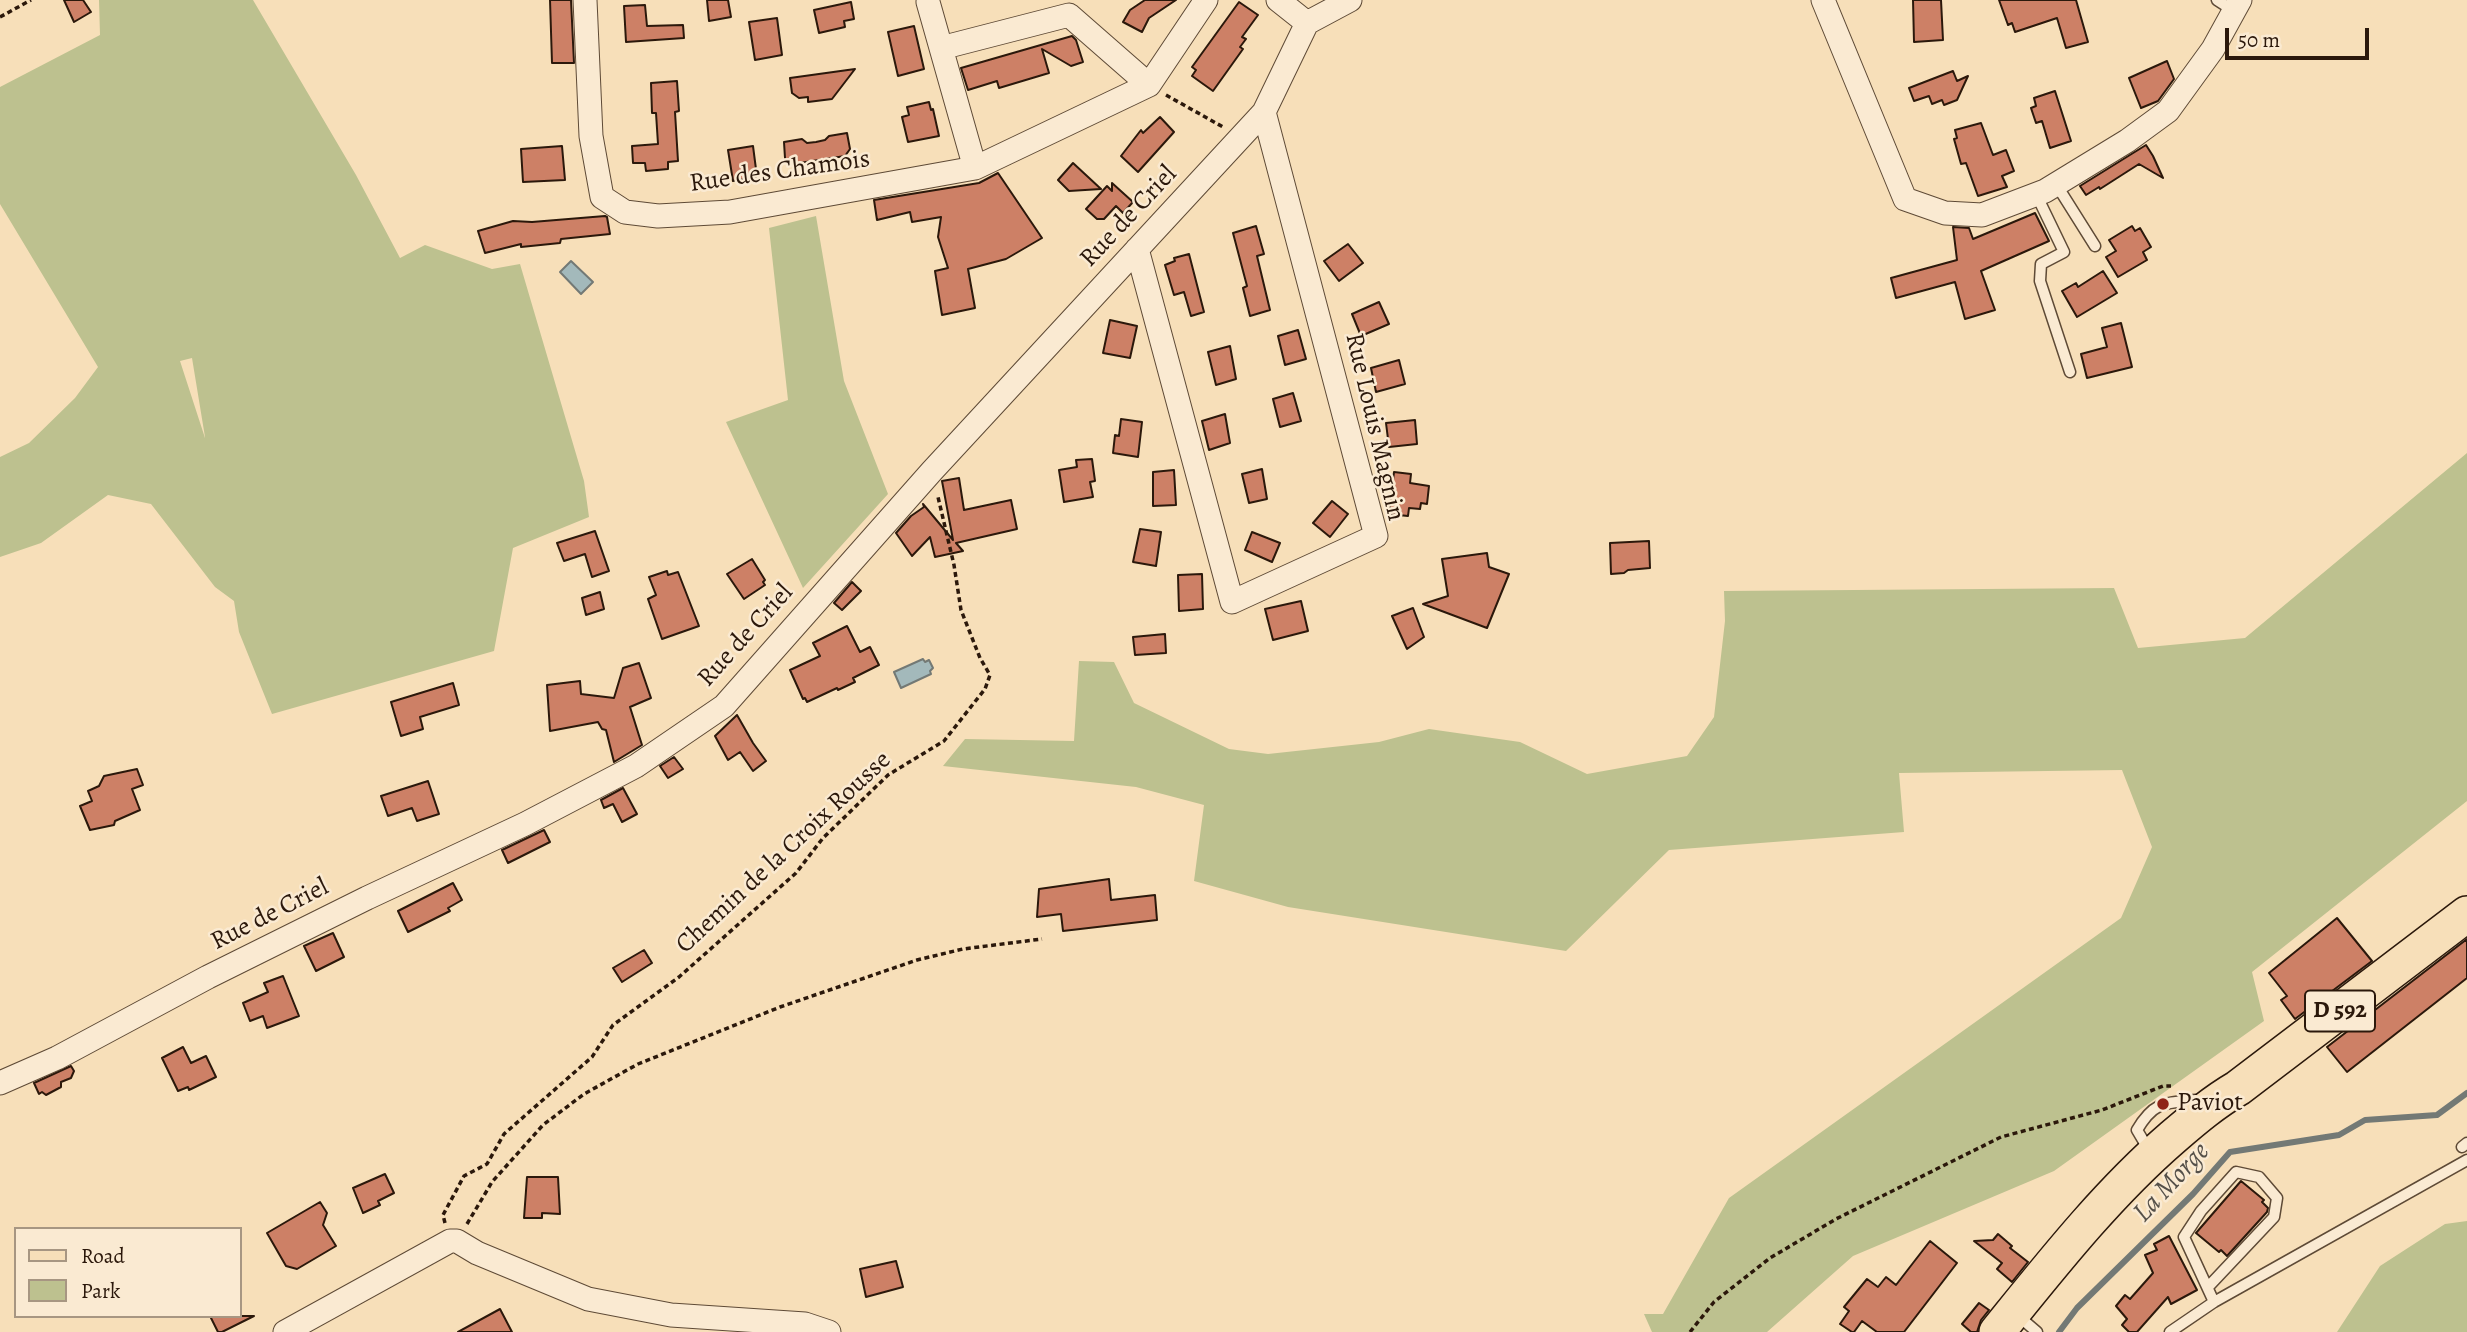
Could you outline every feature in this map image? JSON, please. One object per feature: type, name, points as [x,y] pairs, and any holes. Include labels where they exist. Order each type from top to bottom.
[{"type":"main road","name":"D 592","points":[[2016,1325],[2140,1166],[2210,1105],[2238,1088],[2467,914]]},
{"type":"street","name":"Rue des Chamois","points":[[585,0],[591,136],[602,197],[625,212],[658,216],[730,212],[975,168],[1149,85]]},
{"type":"street","points":[[941,48],[1069,15],[1149,85],[1206,0]]},
{"type":"street","points":[[1278,0],[1307,23],[1350,0]]},
{"type":"street","points":[[1823,0],[1905,199],[1945,214],[1982,215],[2046,189],[2127,141],[2168,111],[2213,49],[2230,4]]},
{"type":"street","points":[[922,1],[941,48],[975,168]]},
{"type":"street","name":"Rue de Criel","points":[[0,1083],[47,1063],[208,977],[354,904],[525,824],[636,766],[724,706],[932,471],[1264,112],[1307,23]]},
{"type":"street","name":"Rue Louis Magnin","points":[[1137,249],[1232,602],[1376,536],[1264,112]]},
{"type":"street","points":[[285,1332],[454,1241],[589,1299],[671,1315],[805,1324],[829,1332]]},
{"type":"lane","points":[[2046,189],[2095,246]]},
{"type":"lane","points":[[2046,189],[2064,252],[2041,264],[2040,281],[2070,372]]},
{"type":"lane","points":[[2170,1332],[2214,1302],[2467,1160]]},
{"type":"lane","points":[[2208,1287],[2274,1217],[2277,1198],[2259,1177],[2236,1172],[2201,1211],[2184,1237],[2214,1302]]},
{"type":"path","points":[[0,17],[31,0]]},
{"type":"path","points":[[1149,85],[1241,137]]},
{"type":"path","name":"Chemin de la Croix Rousse","points":[[454,1241],[443,1215],[450,1199],[464,1176],[487,1164],[504,1134],[592,1057],[613,1025],[679,977],[796,873],[822,838],[888,775],[944,741],[985,690],[990,675],[980,658],[961,610],[954,565],[932,471]]},
{"type":"path","points":[[454,1241],[492,1182],[528,1140],[584,1094],[638,1064],[780,1007],[917,960],[963,948],[1042,939]]},
{"type":"path","points":[[1690,1332],[1714,1302],[1770,1258],[1836,1219],[1917,1177],[2001,1137],[2102,1110],[2163,1086],[2176,1086]]},
{"type":"green space","points":[[99,0],[253,0],[356,175],[400,258],[425,245],[492,269],[520,264],[584,481],[589,517],[513,548],[494,651],[272,714],[239,632],[234,601],[215,587],[151,504],[108,495],[41,543],[0,557],[0,457],[29,443],[75,398],[98,367],[0,204],[0,87],[100,35]],"holes":[[[192,358],[205,438],[180,361]]]},
{"type":"green space","points":[[816,216],[844,381],[888,494],[803,588],[726,422],[788,400],[769,228]]},
{"type":"green space","points":[[2467,453],[2467,801],[2252,972],[2264,1021],[2054,1171],[1853,1256],[1767,1332],[1652,1332],[1644,1314],[1663,1314],[1729,1198],[2121,918],[2152,847],[2122,770],[1899,773],[1904,832],[1669,850],[1566,951],[1288,907],[1194,881],[1204,805],[1136,787],[943,766],[965,739],[1074,741],[1079,661],[1114,662],[1134,703],[1229,749],[1268,754],[1379,742],[1429,729],[1520,742],[1587,774],[1687,756],[1714,717],[1725,621],[1724,591],[2114,588],[2138,648],[2245,638]]},
{"type":"green space","points":[[2467,1221],[2467,1332],[2337,1332],[2380,1266],[2445,1224]]},
{"type":"shaded area","points":[[571,261],[593,282],[581,294],[560,272]]},
{"type":"shaded area","points":[[923,659],[925,662],[929,660],[933,668],[931,674],[901,688],[894,672]]},
{"type":"building","points":[[64,0],[83,0],[91,12],[74,22]]},
{"type":"building","points":[[550,0],[571,0],[574,63],[552,63]]},
{"type":"building","points":[[707,0],[728,0],[731,17],[709,21]]},
{"type":"building","points":[[1145,0],[1176,0],[1149,18],[1142,32],[1123,22],[1130,10]]},
{"type":"building","points":[[1913,0],[1941,0],[1943,40],[1914,42]]},
{"type":"building","points":[[1999,0],[2076,0],[2088,42],[2066,48],[2057,18],[2015,32],[2012,23],[2008,25]]},
{"type":"building","points":[[851,2],[854,19],[844,21],[845,27],[819,33],[814,10]]},
{"type":"building","points":[[1239,2],[1258,15],[1242,37],[1246,39],[1240,47],[1243,49],[1213,91],[1192,76],[1196,70],[1192,67]]},
{"type":"building","points":[[645,5],[647,26],[683,25],[684,38],[626,42],[624,6]]},
{"type":"building","points":[[777,18],[782,55],[755,60],[749,22]]},
{"type":"building","points":[[914,26],[924,69],[898,76],[888,32]]},
{"type":"building","points":[[1072,36],[1076,40],[1083,62],[1071,66],[1042,49],[1049,73],[999,88],[997,81],[968,90],[961,68]]},
{"type":"building","points":[[2167,61],[2174,79],[2158,101],[2141,108],[2129,78]]},
{"type":"building","points":[[855,69],[832,99],[808,102],[808,97],[799,98],[792,93],[790,78]]},
{"type":"building","points":[[1953,71],[1957,81],[1968,76],[1957,100],[1944,105],[1942,100],[1932,104],[1929,96],[1914,101],[1909,88]]},
{"type":"building","points":[[677,81],[679,111],[675,112],[678,161],[668,162],[668,169],[646,171],[645,163],[633,163],[632,146],[658,144],[656,113],[652,113],[651,83]]},
{"type":"building","points":[[2055,91],[2071,141],[2050,148],[2042,121],[2036,123],[2031,108],[2036,106],[2034,98]]},
{"type":"building","points":[[929,102],[939,136],[908,142],[902,117],[909,115],[907,107]]},
{"type":"building","points":[[1160,117],[1174,132],[1138,172],[1121,156],[1141,130],[1143,133]]},
{"type":"building","points":[[1981,123],[1993,155],[2006,150],[2014,171],[2002,176],[2007,187],[1978,196],[1966,163],[1961,164],[1954,139],[1957,138],[1955,130]]},
{"type":"building","points":[[847,133],[850,149],[845,156],[793,164],[785,158],[784,142],[802,139],[807,143],[816,142],[829,136]]},
{"type":"building","points":[[2146,145],[2163,178],[2139,164],[2086,195],[2080,186]]},
{"type":"building","points":[[562,146],[565,180],[523,182],[521,149]]},
{"type":"building","points":[[753,146],[757,177],[733,181],[728,150]]},
{"type":"building","points":[[1073,163],[1101,189],[1069,191],[1058,180]]},
{"type":"building","points":[[998,173],[1042,238],[1006,259],[968,269],[975,308],[942,315],[935,271],[948,268],[938,237],[941,217],[912,222],[910,212],[877,220],[874,200],[979,183]]},
{"type":"building","points":[[1112,183],[1133,202],[1123,213],[1116,206],[1104,219],[1097,219],[1086,209],[1107,186],[1112,191]]},
{"type":"building","points":[[2035,213],[2049,241],[1981,271],[1995,310],[1965,319],[1955,282],[1896,298],[1891,278],[1957,260],[1953,227],[1969,228],[1973,239]]},
{"type":"building","points":[[605,216],[610,234],[561,239],[560,243],[521,247],[521,244],[485,253],[478,231],[513,221]]},
{"type":"building","points":[[1256,226],[1264,254],[1257,256],[1270,310],[1250,316],[1243,288],[1247,286],[1233,233]]},
{"type":"building","points":[[2132,226],[2135,231],[2140,228],[2151,247],[2143,252],[2147,260],[2118,277],[2106,257],[2116,251],[2109,240]]},
{"type":"building","points":[[1348,244],[1363,263],[1339,281],[1324,261]]},
{"type":"building","points":[[1189,254],[1204,312],[1191,316],[1184,292],[1174,295],[1165,265],[1175,261],[1174,258]]},
{"type":"building","points":[[2103,271],[2117,293],[2077,317],[2062,291],[2076,283],[2078,287]]},
{"type":"building","points":[[1379,302],[1389,324],[1361,336],[1352,314]]},
{"type":"building","points":[[1110,320],[1137,326],[1130,358],[1103,353]]},
{"type":"building","points":[[2121,323],[2132,367],[2087,378],[2081,354],[2107,347],[2102,328]]},
{"type":"building","points":[[1298,330],[1306,359],[1285,365],[1278,336]]},
{"type":"building","points":[[1230,346],[1236,379],[1216,385],[1208,352]]},
{"type":"building","points":[[1399,360],[1405,384],[1376,392],[1371,368]]},
{"type":"building","points":[[1293,393],[1301,421],[1280,427],[1273,399]]},
{"type":"building","points":[[1225,414],[1230,443],[1209,450],[1202,421]]},
{"type":"building","points":[[1121,419],[1142,422],[1138,457],[1113,453],[1115,435],[1119,436]]},
{"type":"building","points":[[1415,420],[1417,444],[1389,447],[1386,423]]},
{"type":"building","points":[[1092,459],[1095,481],[1090,482],[1093,497],[1064,502],[1059,470],[1077,467],[1076,460]]},
{"type":"building","points":[[1262,469],[1267,499],[1249,503],[1242,474]]},
{"type":"building","points":[[1174,470],[1176,505],[1153,506],[1153,472]]},
{"type":"building","points":[[1394,472],[1411,474],[1410,483],[1429,486],[1427,504],[1421,503],[1420,509],[1409,508],[1408,516],[1389,514]]},
{"type":"building","points":[[959,478],[964,510],[1011,500],[1017,529],[956,543],[963,551],[935,557],[930,537],[912,556],[896,533],[911,516],[924,507],[923,504],[953,540],[942,481]]},
{"type":"building","points":[[1332,501],[1348,514],[1330,537],[1313,523]]},
{"type":"building","points":[[1140,529],[1161,532],[1156,566],[1133,562]]},
{"type":"building","points":[[595,531],[609,571],[592,577],[585,554],[564,561],[557,543]]},
{"type":"building","points":[[1252,532],[1280,543],[1272,562],[1245,550]]},
{"type":"building","points":[[1649,541],[1650,568],[1611,574],[1610,543]]},
{"type":"building","points":[[1487,553],[1489,567],[1509,574],[1487,628],[1423,604],[1448,596],[1442,559]]},
{"type":"building","points":[[752,559],[765,580],[765,585],[744,599],[727,574]]},
{"type":"building","points":[[667,571],[668,575],[678,572],[699,626],[662,639],[648,599],[656,595],[649,577]]},
{"type":"building","points":[[1202,574],[1203,609],[1179,611],[1178,575]]},
{"type":"building","points":[[852,582],[861,591],[842,610],[834,603]]},
{"type":"building","points":[[600,592],[604,609],[586,615],[582,598]]},
{"type":"building","points":[[1301,601],[1308,631],[1273,640],[1265,609]]},
{"type":"building","points":[[1413,608],[1424,637],[1407,649],[1392,616]]},
{"type":"building","points":[[847,626],[860,652],[870,647],[879,665],[853,678],[855,682],[807,702],[803,699],[790,670],[820,656],[813,643]]},
{"type":"building","points":[[1165,634],[1166,653],[1135,655],[1133,637]]},
{"type":"building","points":[[639,663],[651,698],[630,707],[642,745],[614,762],[606,730],[602,729],[598,722],[550,731],[547,685],[580,681],[581,694],[614,698],[623,668]]},
{"type":"building","points":[[453,683],[459,705],[420,717],[423,729],[401,736],[391,702]]},
{"type":"building","points":[[737,715],[766,761],[753,771],[740,752],[728,760],[715,736]]},
{"type":"building","points":[[674,757],[683,769],[668,778],[660,766]]},
{"type":"building","points":[[137,769],[143,785],[132,789],[140,810],[115,821],[114,825],[90,830],[80,806],[92,801],[88,791],[99,786],[104,776]]},
{"type":"building","points":[[428,781],[439,814],[417,821],[412,808],[388,816],[381,796]]},
{"type":"building","points":[[623,788],[637,814],[622,822],[613,804],[604,808],[601,800]]},
{"type":"building","points":[[544,830],[550,842],[508,863],[502,850]]},
{"type":"building","points":[[1109,879],[1111,900],[1155,895],[1157,920],[1063,931],[1061,914],[1037,917],[1039,889]]},
{"type":"building","points":[[453,883],[462,900],[448,908],[450,911],[408,932],[398,911]]},
{"type":"building","points":[[2337,918],[2372,961],[2295,1019],[2281,1000],[2287,996],[2269,973]]},
{"type":"building","points":[[333,933],[344,957],[316,971],[304,946]]},
{"type":"building","points":[[2467,939],[2467,978],[2347,1072],[2327,1047]]},
{"type":"building","points":[[644,950],[652,963],[622,982],[613,968]]},
{"type":"building","points":[[283,976],[299,1016],[267,1028],[263,1016],[250,1021],[243,1003],[268,992],[264,983]]},
{"type":"building","points":[[183,1047],[191,1063],[206,1056],[216,1077],[189,1090],[188,1087],[178,1091],[162,1058]]},
{"type":"building","points":[[71,1066],[74,1071],[71,1078],[61,1082],[61,1087],[46,1095],[42,1092],[39,1094],[34,1083]]},
{"type":"building","points":[[385,1174],[394,1193],[378,1201],[380,1205],[363,1213],[353,1188]]},
{"type":"building","points":[[527,1177],[558,1177],[560,1214],[542,1213],[542,1218],[524,1218]]},
{"type":"building","points":[[2241,1181],[2264,1200],[2262,1202],[2268,1208],[2227,1256],[2196,1233]]},
{"type":"building","points":[[320,1202],[327,1213],[323,1225],[336,1246],[297,1269],[286,1266],[267,1233]]},
{"type":"building","points":[[1998,1234],[2028,1262],[2012,1282],[1997,1269],[2002,1263],[1974,1241],[1993,1240]]},
{"type":"building","points":[[2169,1236],[2197,1290],[2171,1304],[2168,1297],[2137,1332],[2129,1332],[2122,1325],[2127,1319],[2116,1306],[2125,1295],[2130,1299],[2153,1273],[2145,1255],[2157,1250],[2154,1244]]},
{"type":"building","points":[[1930,1241],[1957,1263],[1904,1332],[1877,1332],[1862,1321],[1852,1332],[1840,1324],[1849,1311],[1844,1307],[1867,1279],[1878,1287],[1886,1277],[1896,1285]]},
{"type":"building","points":[[896,1261],[903,1287],[866,1297],[860,1269]]},
{"type":"building","points":[[1979,1303],[1989,1310],[1981,1320],[1977,1332],[1971,1332],[1962,1324]]},
{"type":"building","points":[[500,1309],[512,1332],[458,1332]]},
{"type":"building","points":[[254,1316],[222,1332],[218,1332],[211,1318]]},
{"type":"waterway","name":"La Morge","points":[[2059,1332],[2077,1308],[2193,1194],[2230,1152],[2339,1135],[2365,1120],[2437,1115],[2467,1093]]},
{"type":"place","name":"Paviot","points":[[2163,1104]]}]
